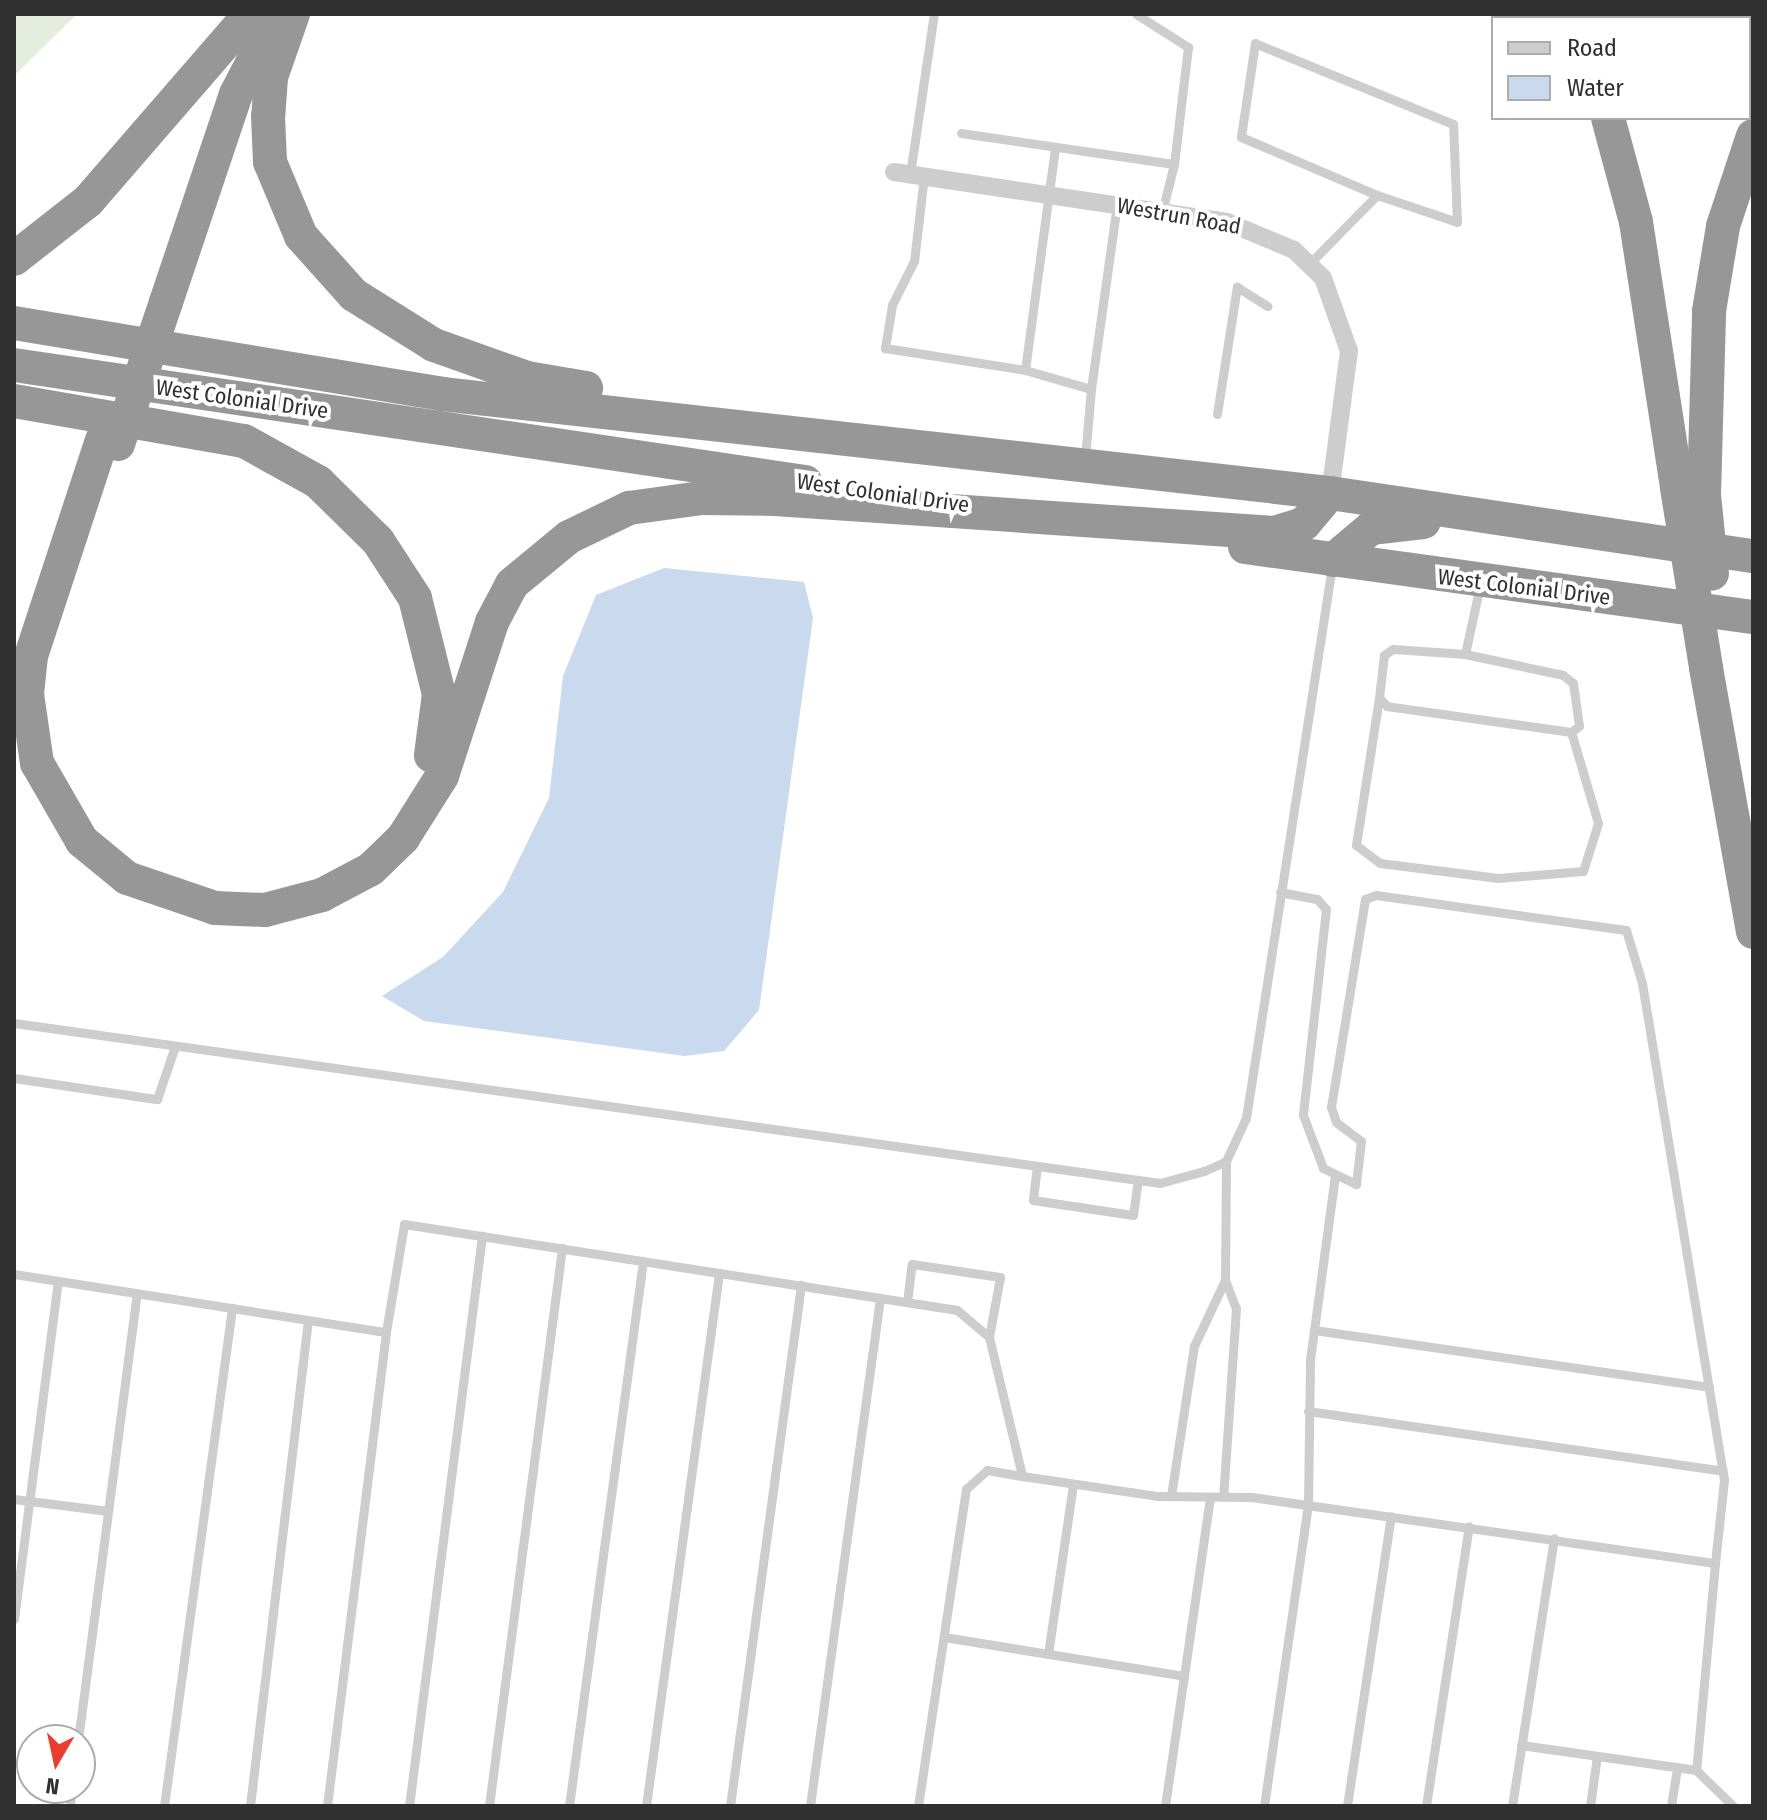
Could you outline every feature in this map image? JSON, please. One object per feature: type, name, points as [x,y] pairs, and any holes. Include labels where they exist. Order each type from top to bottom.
[{"type":"highway","points":[[14,259],[88,201],[251,14]]},
{"type":"highway","points":[[158,301],[219,90],[251,14]]},
{"type":"highway","points":[[279,14],[236,94],[31,656],[27,694],[37,763],[82,841],[127,878],[215,908],[265,910],[322,895],[382,859],[426,808],[442,776],[492,622],[512,584],[569,537],[629,508],[702,498],[775,499],[1111,527],[1274,533],[1304,524],[1330,493]]},
{"type":"highway","points":[[293,14],[271,77],[273,173],[301,236],[388,320],[527,378],[858,417],[993,452]]},
{"type":"highway","points":[[1609,120],[1636,222],[1690,491],[1753,932]]},
{"type":"highway","points":[[1690,491],[1709,311],[1723,226],[1753,136]]},
{"type":"highway","name":"West Colonial Drive","points":[[14,323],[442,394],[993,452],[1330,493],[1486,520],[1753,556]]},
{"type":"highway","name":"West Colonial Drive","points":[[14,365],[1480,582],[1753,617]]},
{"type":"highway","points":[[14,401],[181,426],[274,454],[350,510],[400,573],[426,625],[436,672],[434,744],[395,823],[325,876],[244,894],[182,885],[118,852],[66,787],[44,715],[46,661],[110,442]]},
{"type":"highway","points":[[1333,560],[1387,523],[1486,520]]},
{"type":"street","name":"Westrun Road","points":[[909,174],[1162,212],[1264,232],[1309,264],[1343,319],[1349,351],[1330,493]]},
{"type":"lane","points":[[934,14],[909,174],[914,261],[892,305],[885,348],[1025,370],[1091,389]]},
{"type":"lane","points":[[1136,14],[1165,26],[1188,47],[1174,164],[1162,212]]},
{"type":"lane","points":[[1255,43],[1453,124],[1457,222],[1377,195],[1241,137],[1255,43]]},
{"type":"lane","points":[[961,133],[1174,164]]},
{"type":"lane","points":[[1025,370],[1055,147]]},
{"type":"lane","points":[[1309,264],[1377,195]]},
{"type":"lane","points":[[1085,463],[1091,389],[1117,205]]},
{"type":"lane","points":[[1217,414],[1237,287],[1267,306]]},
{"type":"lane","points":[[1223,1497],[1236,1308],[1225,1280],[1226,1161],[1246,1118],[1333,560]]},
{"type":"lane","points":[[1465,654],[1480,582]]},
{"type":"lane","points":[[1379,698],[1387,706],[1571,732],[1579,726],[1575,697],[1563,675],[1465,654],[1393,649],[1384,655],[1356,845],[1380,863],[1487,877],[1583,871],[1598,823],[1571,732]]},
{"type":"lane","points":[[1280,892],[1317,899],[1328,916],[1303,1100],[1314,1152],[1335,1176],[1356,1184],[1362,1151],[1331,1107],[1365,899],[1376,895],[1626,930],[1642,983],[1723,1471],[1696,1770]]},
{"type":"lane","points":[[14,1023],[1160,1183],[1226,1161]]},
{"type":"lane","points":[[14,1078],[157,1099],[175,1046]]},
{"type":"lane","points":[[1037,1166],[1033,1200],[1133,1215],[1138,1180]]},
{"type":"lane","points":[[1264,1806],[1308,1505],[1308,1411],[1314,1330],[1335,1176]]},
{"type":"lane","points":[[327,1806],[386,1332],[404,1224],[957,1310],[989,1337]]},
{"type":"lane","points":[[409,1806],[482,1236]]},
{"type":"lane","points":[[489,1806],[562,1248]]},
{"type":"lane","points":[[569,1806],[643,1261]]},
{"type":"lane","points":[[907,1302],[912,1264],[1000,1277],[989,1337],[1022,1476]]},
{"type":"lane","points":[[646,1806],[719,1273]]},
{"type":"lane","points":[[14,1274],[386,1332]]},
{"type":"lane","points":[[1171,1496],[1194,1346],[1225,1280]]},
{"type":"lane","points":[[14,1619],[58,1281]]},
{"type":"lane","points":[[730,1806],[801,1285]]},
{"type":"lane","points":[[80,1724],[137,1293]]},
{"type":"lane","points":[[810,1806],[880,1298]]},
{"type":"lane","points":[[164,1806],[232,1308]]},
{"type":"lane","points":[[250,1806],[308,1320]]},
{"type":"lane","points":[[1314,1330],[1709,1387]]},
{"type":"lane","points":[[1308,1411],[1723,1471]]},
{"type":"lane","points":[[918,1806],[966,1489],[987,1470],[1171,1496],[1223,1497],[1308,1505],[1715,1563]]},
{"type":"lane","points":[[1048,1654],[1073,1484]]},
{"type":"lane","points":[[1165,1806],[1210,1497]]},
{"type":"lane","points":[[14,1499],[108,1511]]},
{"type":"lane","points":[[1347,1806],[1391,1516]]},
{"type":"lane","points":[[1426,1806],[1469,1526]]},
{"type":"lane","points":[[1512,1806],[1554,1538]]},
{"type":"lane","points":[[944,1637],[1184,1676]]},
{"type":"lane","points":[[1521,1745],[1696,1770],[1733,1806]]},
{"type":"lane","points":[[1590,1806],[1597,1756]]},
{"type":"lane","points":[[1671,1806],[1677,1767]]},
{"type":"green space","points":[[14,14],[77,14],[14,76]]},
{"type":"water","points":[[664,568],[804,582],[813,618],[759,1010],[724,1051],[685,1056],[424,1021],[382,996],[443,957],[503,892],[549,798],[563,676],[596,595]]}]
